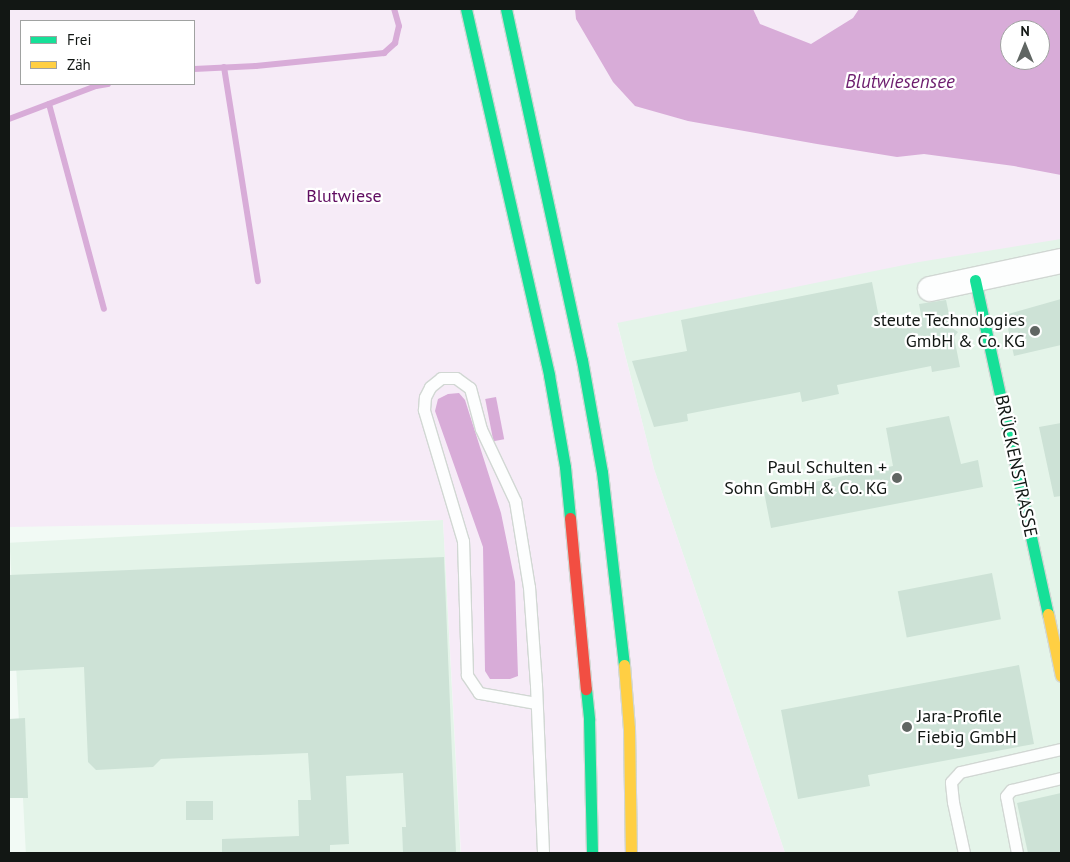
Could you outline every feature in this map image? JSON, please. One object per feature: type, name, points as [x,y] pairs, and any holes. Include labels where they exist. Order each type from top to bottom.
[{"type":"main road","points":[[466,9],[549,375],[565,467],[588,720],[592,853]]},
{"type":"main road","points":[[506,9],[582,360],[602,472],[619,610],[629,728],[631,853]]},
{"type":"main road","name":"BRÜCKENSTRASSE","points":[[975,280],[1059,653],[1061,676]]},
{"type":"street","points":[[930,289],[1061,261]]},
{"type":"lane","points":[[536,703],[479,693],[467,675],[463,541],[424,410],[427,392],[441,378],[456,378],[470,388],[481,429],[515,501],[529,587],[536,703],[543,853]]},
{"type":"lane","points":[[964,853],[953,802],[951,782],[960,772],[1061,749]]},
{"type":"lane","points":[[1016,853],[1006,796],[1010,790],[1061,778]]},
{"type":"shaded area","points":[[1061,191],[1061,853],[785,853],[654,469],[588,207]]},
{"type":"shaded area","points":[[443,520],[460,853],[26,853],[10,543]]},
{"type":"green space","name":"Blutwiese","points":[[9,9],[1061,9],[1061,239],[919,262],[617,323],[654,469],[785,853],[461,853],[443,520],[9,527]]},
{"type":"water","name":"Blutwiesensee","points":[[575,9],[753,9],[760,24],[811,44],[853,18],[859,9],[1061,9],[1061,175],[1014,166],[924,154],[897,157],[688,121],[635,106],[613,82],[576,19]]},
{"type":"water","points":[[459,393],[465,400],[501,513],[515,582],[518,676],[510,679],[490,679],[485,671],[483,547],[435,411],[438,399],[448,394]]},
{"type":"water","points":[[496,397],[504,439],[493,441],[485,399]]},
{"type":"building","points":[[872,282],[881,328],[922,320],[919,304],[946,300],[952,328],[958,332],[954,337],[960,367],[932,372],[931,366],[837,385],[839,394],[802,402],[800,392],[687,414],[688,421],[654,427],[632,361],[687,351],[681,320]]},
{"type":"building","name":"steute Technologies GmbH & Co. KG","points":[[1061,299],[1061,345],[1014,356],[1005,315]]},
{"type":"building","name":"Paul Schulten + Sohn GmbH & Co. KG","points":[[949,416],[961,464],[978,460],[983,487],[771,528],[764,492],[893,466],[886,428]]},
{"type":"building","points":[[1061,423],[1061,496],[1054,497],[1039,427]]},
{"type":"building","points":[[444,557],[456,853],[403,853],[402,827],[406,827],[403,773],[346,776],[349,844],[330,845],[330,853],[222,853],[222,839],[299,836],[298,800],[311,800],[308,753],[161,759],[153,767],[96,770],[88,762],[84,667],[9,671],[9,575]]},
{"type":"building","points":[[992,573],[1001,619],[907,637],[898,591]]},
{"type":"building","name":"Jara-Profile Fiebig GmbH","points":[[1019,665],[1034,744],[868,775],[870,786],[798,799],[781,710]]},
{"type":"building","points":[[25,718],[28,798],[9,798],[9,719]]},
{"type":"building","points":[[1061,793],[1061,853],[1028,853],[1017,803]]},
{"type":"building","points":[[186,801],[213,801],[213,820],[186,820]]},
{"type":"waterway","points":[[195,69],[256,66],[384,53],[395,43],[399,26],[394,9]]},
{"type":"waterway","points":[[224,67],[258,281]]},
{"type":"waterway","points":[[9,119],[102,85]]},
{"type":"waterway","points":[[49,104],[104,309]]},
{"type":"traffic: fast","points":[[466,9],[549,375],[565,467],[570,518]]},
{"type":"traffic: fast","points":[[506,9],[582,360],[602,472],[624,665]]},
{"type":"traffic: fast","points":[[975,280],[1048,614]]},
{"type":"traffic: fast","points":[[586,689],[589,720],[592,853]]},
{"type":"traffic: slow","points":[[1048,614],[1061,676]]},
{"type":"traffic: slow","points":[[624,665],[629,728],[631,853]]},
{"type":"traffic: jam","points":[[570,518],[586,689]]},
{"type":"place","name":"steute Technologies GmbH & Co. KG","points":[[1035,331]]},
{"type":"place","name":"Paul Schulten + Sohn GmbH & Co. KG","points":[[897,478]]},
{"type":"place","name":"Jara-Profile Fiebig GmbH","points":[[907,727]]}]
